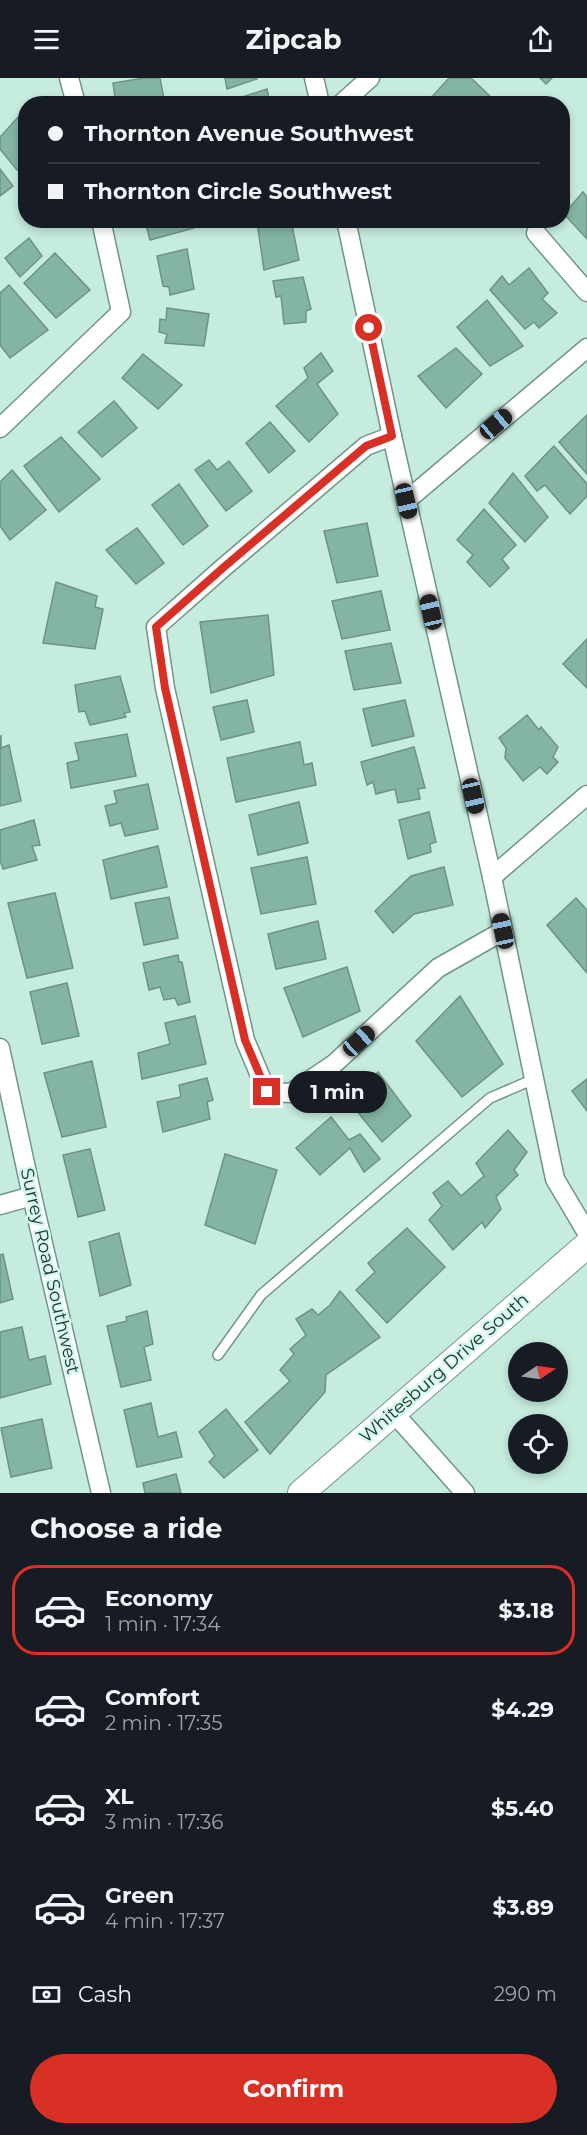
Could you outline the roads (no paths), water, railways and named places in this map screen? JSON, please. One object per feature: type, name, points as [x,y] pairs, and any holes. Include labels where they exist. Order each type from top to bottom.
[{"type":"main road","name":"Whitesburg Drive South","points":[[301,1493],[587,1245]]},
{"type":"street","points":[[69,78],[74,96]]},
{"type":"street","points":[[314,78],[318,96]]},
{"type":"street","points":[[350,96],[370,78]]},
{"type":"street","points":[[0,428],[121,312],[103,228]]},
{"type":"street","points":[[348,228],[406,501],[492,877],[555,1179],[587,1233]]},
{"type":"street","points":[[536,233],[587,292]]},
{"type":"street","points":[[406,501],[587,348]]},
{"type":"street","points":[[392,436],[366,446],[156,627],[165,688],[245,1040],[267,1092],[291,1093],[334,1064],[438,968],[503,931]]},
{"type":"street","points":[[492,877],[587,795]]},
{"type":"street","name":"Surrey Road Southwest","points":[[0,1048],[101,1493]]},
{"type":"street","points":[[0,1204],[32,1196]]},
{"type":"street","points":[[393,1412],[465,1493]]},
{"type":"lane","points":[[218,1355],[261,1295],[490,1098],[534,1080]]}]
